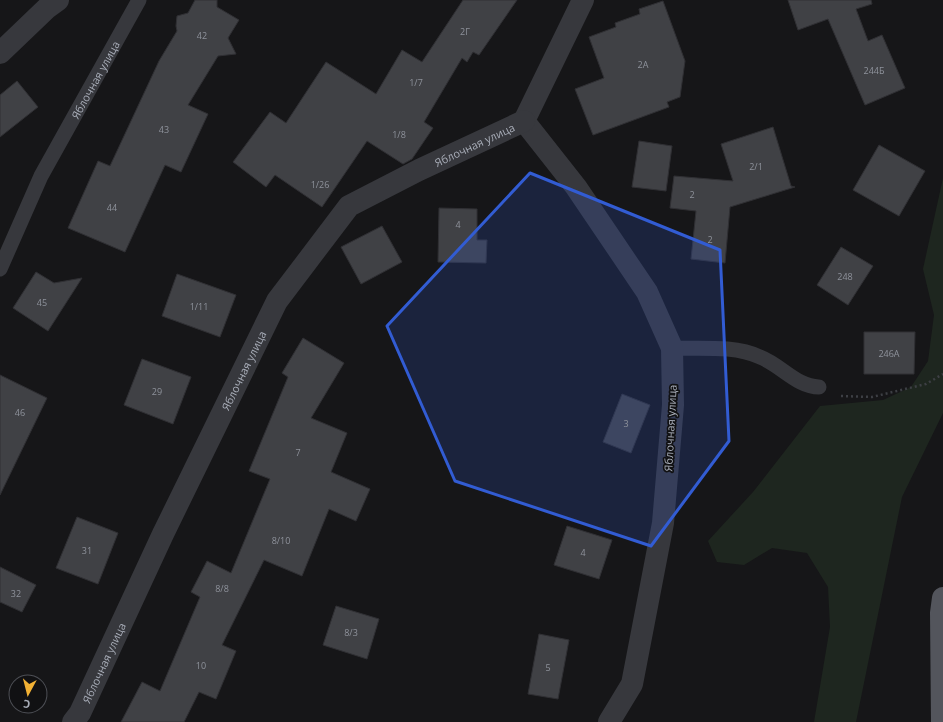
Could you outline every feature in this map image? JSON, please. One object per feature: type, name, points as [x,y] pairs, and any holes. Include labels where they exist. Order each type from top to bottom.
[{"type":"main road","points":[[942,722],[941,612],[943,598]]},
{"type":"street","points":[[0,53],[47,8],[58,0]]},
{"type":"street","name":"Яблочная улица","points":[[73,722],[80,713],[163,534],[277,301],[349,206],[419,170],[524,122],[583,0]]},
{"type":"street","name":"Яблочная улица","points":[[524,122],[576,187],[647,292],[672,348],[673,405],[663,523],[632,684],[609,722]]},
{"type":"lane","name":"Яблочная улица","points":[[0,269],[41,176],[139,0]]},
{"type":"lane","points":[[672,348],[738,351],[760,357],[809,387],[819,387]]},
{"type":"path","points":[[819,387],[821,393],[827,396],[872,397],[926,384],[943,374]]},
{"type":"highlighted area","points":[[530,173],[720,250],[729,441],[651,546],[455,481],[387,326]]},
{"type":"shaded area","points":[[943,178],[943,413],[902,497],[856,722],[814,722],[830,627],[828,587],[807,553],[772,548],[744,565],[717,562],[708,541],[753,492],[820,406],[883,400],[911,387],[928,361],[934,315],[923,269]]},
{"type":"building","points":[[195,0],[217,0],[217,7],[239,20],[228,38],[236,54],[218,56],[188,105],[208,114],[181,172],[165,165],[125,252],[68,228],[98,161],[110,166],[159,61],[177,31],[177,16],[188,13]]},
{"type":"building","points":[[463,0],[517,0],[479,55],[473,52],[467,62],[462,58],[424,122],[433,128],[412,159],[403,164],[367,141],[322,207],[275,175],[266,187],[233,162],[270,112],[286,123],[326,62],[376,94],[402,50],[422,62]]},
{"type":"building","points":[[788,0],[871,0],[872,4],[856,9],[868,41],[882,35],[905,88],[865,105],[828,19],[798,30]]},
{"type":"building","points":[[663,1],[685,61],[680,97],[667,102],[669,107],[593,135],[575,89],[604,78],[589,37],[616,27],[615,23],[640,14],[639,9]]},
{"type":"building","points":[[17,81],[38,107],[0,137],[0,95]]},
{"type":"building","points":[[773,127],[791,186],[795,187],[730,207],[725,263],[691,259],[696,211],[670,208],[674,176],[733,181],[721,144]]},
{"type":"building","points":[[639,141],[672,146],[666,191],[632,187]]},
{"type":"building","points":[[879,145],[925,171],[899,216],[853,190]]},
{"type":"building","points":[[439,208],[477,209],[477,240],[487,240],[486,263],[438,262]]},
{"type":"building","points":[[382,226],[402,262],[361,284],[341,247]]},
{"type":"building","points":[[841,247],[873,266],[848,305],[817,285]]},
{"type":"building","points":[[36,272],[54,283],[82,278],[48,331],[13,308]]},
{"type":"building","points":[[177,274],[236,295],[220,337],[162,316]]},
{"type":"building","points":[[864,332],[915,332],[914,374],[864,374]]},
{"type":"building","points":[[303,338],[344,363],[311,418],[347,433],[331,472],[370,489],[356,521],[329,509],[302,576],[264,560],[222,645],[236,651],[216,699],[199,692],[184,722],[121,722],[142,682],[160,691],[200,597],[191,592],[207,561],[231,573],[270,479],[249,471],[288,377],[282,373]]},
{"type":"building","points":[[142,359],[191,377],[173,424],[124,405]]},
{"type":"building","points":[[0,375],[47,398],[0,495]]},
{"type":"building","points":[[622,394],[650,405],[631,453],[603,442]]},
{"type":"building","points":[[77,517],[118,533],[98,584],[56,568]]},
{"type":"building","points":[[567,526],[612,540],[599,579],[554,565]]},
{"type":"building","points":[[0,567],[36,585],[22,612],[0,602]]},
{"type":"building","points":[[336,606],[379,619],[367,659],[323,645]]},
{"type":"building","points":[[539,634],[569,640],[558,699],[528,694]]}]
